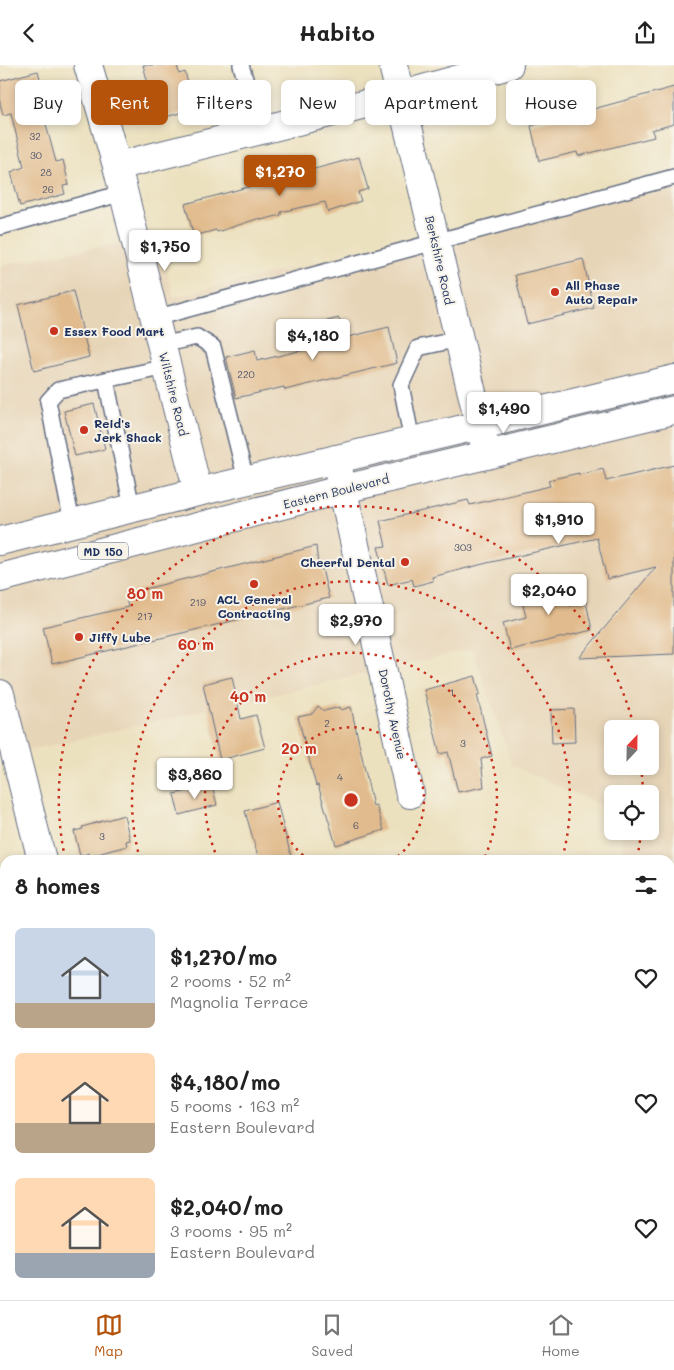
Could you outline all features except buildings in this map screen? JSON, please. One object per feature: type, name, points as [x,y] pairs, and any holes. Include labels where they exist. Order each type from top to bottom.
[{"type":"street","name":"Wiltshire Road","points":[[88,65],[117,166],[205,525]]},
{"type":"street","name":"Berkshire Road","points":[[393,65],[398,80]]},
{"type":"street","points":[[456,80],[509,65]]},
{"type":"street","points":[[117,166],[365,104]]},
{"type":"street","name":"Berkshire Road","points":[[409,125],[487,455]]},
{"type":"street","points":[[0,540],[198,491],[674,379]]},
{"type":"street","name":"Eastern Boulevard","points":[[0,578],[344,489],[674,410]]},
{"type":"street","name":"Dorothy Avenue","points":[[336,459],[410,794]]},
{"type":"street","points":[[0,694],[41,855]]},
{"type":"lane","points":[[241,65],[260,131]]},
{"type":"lane","points":[[155,318],[674,177]]},
{"type":"lane","points":[[0,227],[123,193]]},
{"type":"lane","points":[[72,523],[48,401],[58,390],[106,380],[164,356],[197,337],[213,347],[246,480]]},
{"type":"lane","points":[[412,441],[400,385],[418,348],[459,339]]},
{"type":"lane","points":[[106,380],[132,508]]},
{"type":"shaded area","points":[[674,178],[674,855],[623,855],[622,840],[659,840],[659,785],[604,785],[604,806],[512,765],[473,649],[0,757],[0,268],[3,265],[159,235],[173,297]]},
{"type":"place","name":"All Phase Auto Repair","points":[[555,292]]},
{"type":"place","name":"Essex Food Mart","points":[[54,331]]},
{"type":"place","name":"Reid's Jerk Shack","points":[[84,430]]},
{"type":"place","name":"Cheerful Dental","points":[[405,562]]},
{"type":"place","name":"ACL General Contracting","points":[[254,584]]},
{"type":"place","name":"Jiffy Lube","points":[[79,637]]}]
